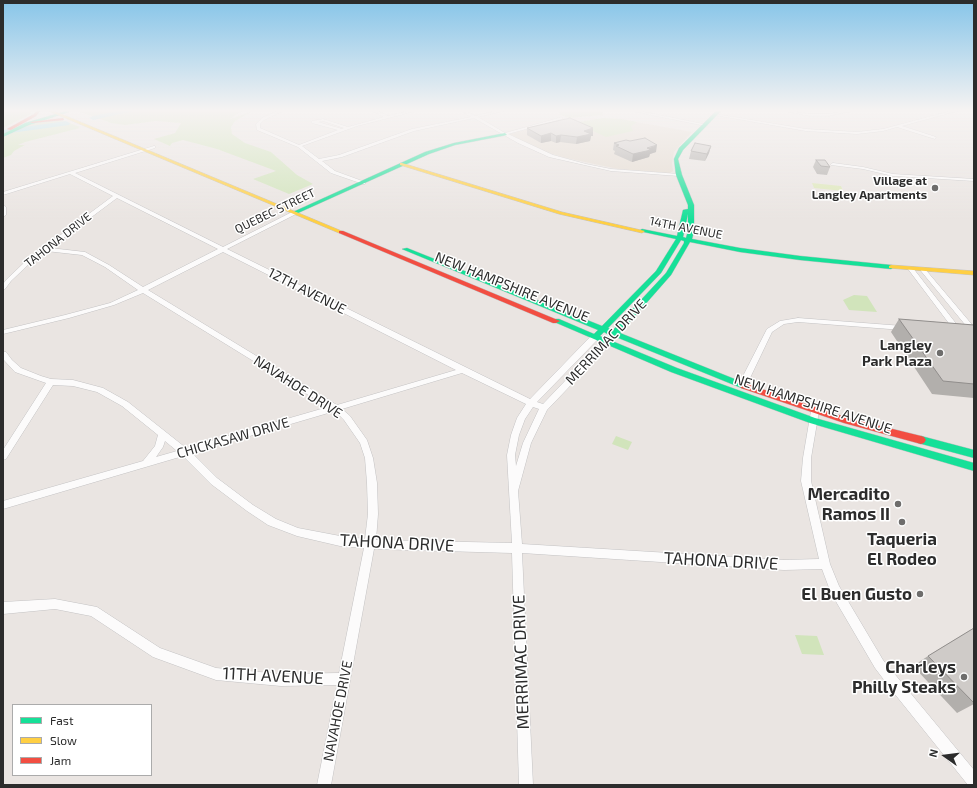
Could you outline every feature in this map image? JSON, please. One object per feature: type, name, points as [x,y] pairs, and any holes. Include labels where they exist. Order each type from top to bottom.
[{"type":"main road","name":"NEW HAMPSHIRE AVENUE","points":[[147,147],[300,210],[674,370],[813,421],[974,467]]},
{"type":"main road","name":"QUEBEC STREET","points":[[300,210],[427,153],[446,147]]},
{"type":"main road","name":"MERRIMAC DRIVE","points":[[608,341],[669,274],[689,241],[691,231],[691,205],[676,164],[677,156],[683,147]]},
{"type":"main road","name":"14TH AVENUE","points":[[402,164],[561,213],[689,241],[800,258],[911,270],[974,273]]},
{"type":"main road","name":"MERRIMAC DRIVE","points":[[596,336],[659,272],[679,239],[686,213],[687,195]]},
{"type":"main road","name":"NEW HAMPSHIRE AVENUE","points":[[300,210],[602,329],[724,380],[894,434],[974,454]]},
{"type":"street","points":[[300,147],[333,172],[362,183]]},
{"type":"street","points":[[318,161],[340,156],[366,147]]},
{"type":"street","points":[[531,147],[545,154],[586,165],[624,171],[679,175]]},
{"type":"street","points":[[3,194],[150,148]]},
{"type":"street","points":[[833,164],[887,172],[892,175],[974,180]]},
{"type":"street","name":"12TH AVENUE","points":[[71,173],[463,370],[544,408]]},
{"type":"street","name":"TAHONA DRIVE","points":[[3,288],[9,280],[45,249],[116,196]]},
{"type":"street","points":[[3,207],[3,215]]},
{"type":"street","name":"QUEBEC STREET","points":[[3,332],[67,317],[112,304],[225,250],[300,210]]},
{"type":"street","name":"NAVAHOE DRIVE","points":[[45,249],[88,255],[336,408],[347,418],[364,442],[369,458],[372,483],[373,514],[370,544],[324,785]]},
{"type":"street","points":[[911,270],[959,332]]},
{"type":"street","points":[[923,270],[974,332]]},
{"type":"street","points":[[746,378],[769,331],[782,322],[798,320],[909,328]]},
{"type":"street","points":[[950,331],[974,332]]},
{"type":"street","name":"MERRIMAC DRIVE","points":[[526,785],[517,548],[514,491],[511,476],[511,455],[519,424],[531,403],[596,336]]},
{"type":"street","name":"MERRIMAC DRIVE","points":[[514,491],[527,443],[544,408],[608,341]]},
{"type":"street","name":"TAHONA DRIVE","points":[[3,354],[8,362],[18,370],[51,382],[73,383],[100,390],[125,404],[185,452],[214,481],[250,508],[272,522],[297,532],[340,541],[370,544],[517,548],[784,565],[824,564]]},
{"type":"street","name":"CHICKASAW DRIVE","points":[[3,505],[463,370]]},
{"type":"street","points":[[3,457],[51,382]]},
{"type":"street","points":[[815,410],[807,458],[806,481],[824,564],[848,614],[879,664],[974,781]]},
{"type":"street","points":[[147,462],[159,447],[162,434]]},
{"type":"street","name":"11TH AVENUE","points":[[3,608],[54,604],[93,611],[157,653],[216,674],[281,680],[344,679]]},
{"type":"shaded area","points":[[534,147],[679,147],[674,152],[672,163],[673,171],[670,173],[618,169],[566,158],[542,151]]},
{"type":"green space","points":[[3,147],[22,147],[14,151],[11,155],[3,158]]},
{"type":"green space","points":[[209,147],[256,147],[271,152],[297,175],[313,184],[289,194],[253,179],[276,171]]},
{"type":"green space","points":[[812,183],[841,186],[843,191],[814,188]]},
{"type":"green space","points":[[854,295],[867,296],[877,312],[849,310],[843,300]]},
{"type":"green space","points":[[616,436],[632,442],[628,450],[612,444]]},
{"type":"green space","points":[[795,635],[817,636],[824,655],[802,654]]},
{"type":"building","points":[[618,147],[651,147],[647,148],[651,150],[633,154]]},
{"type":"building","points":[[693,147],[711,147],[707,154],[691,151]]},
{"type":"building","points":[[816,160],[825,160],[830,167],[821,166]]},
{"type":"building","points":[[899,319],[974,325],[974,384],[943,381]]},
{"type":"building","points":[[974,628],[974,703],[928,656]]},
{"type":"traffic: fast","points":[[296,212],[427,153],[446,147]]},
{"type":"traffic: fast","points":[[608,341],[669,274],[687,243],[691,231],[691,205],[679,175],[676,159],[683,147]]},
{"type":"traffic: fast","points":[[596,336],[659,272],[679,239],[686,210]]},
{"type":"traffic: fast","points":[[642,231],[740,250],[800,258],[891,267]]},
{"type":"traffic: fast","points":[[405,249],[744,386]]},
{"type":"traffic: fast","points":[[556,321],[674,370],[813,421],[974,467]]},
{"type":"traffic: fast","points":[[921,440],[974,454]]},
{"type":"traffic: slow","points":[[136,147],[341,232]]},
{"type":"traffic: slow","points":[[402,164],[561,213],[642,231]]},
{"type":"traffic: slow","points":[[891,267],[974,273]]},
{"type":"traffic: jam","points":[[341,232],[556,321]]},
{"type":"traffic: jam","points":[[744,386],[847,421],[921,440]]},
{"type":"place","name":"Village at Langley Apartments","points":[[935,188]]},
{"type":"place","name":"Langley Park Plaza","points":[[940,353]]},
{"type":"place","name":"Mercadito Ramos II","points":[[898,504]]},
{"type":"place","name":"Taqueria El Rodeo","points":[[902,522]]},
{"type":"place","name":"El Buen Gusto","points":[[920,594]]},
{"type":"place","name":"Charleys Philly Steaks","points":[[964,677]]}]
